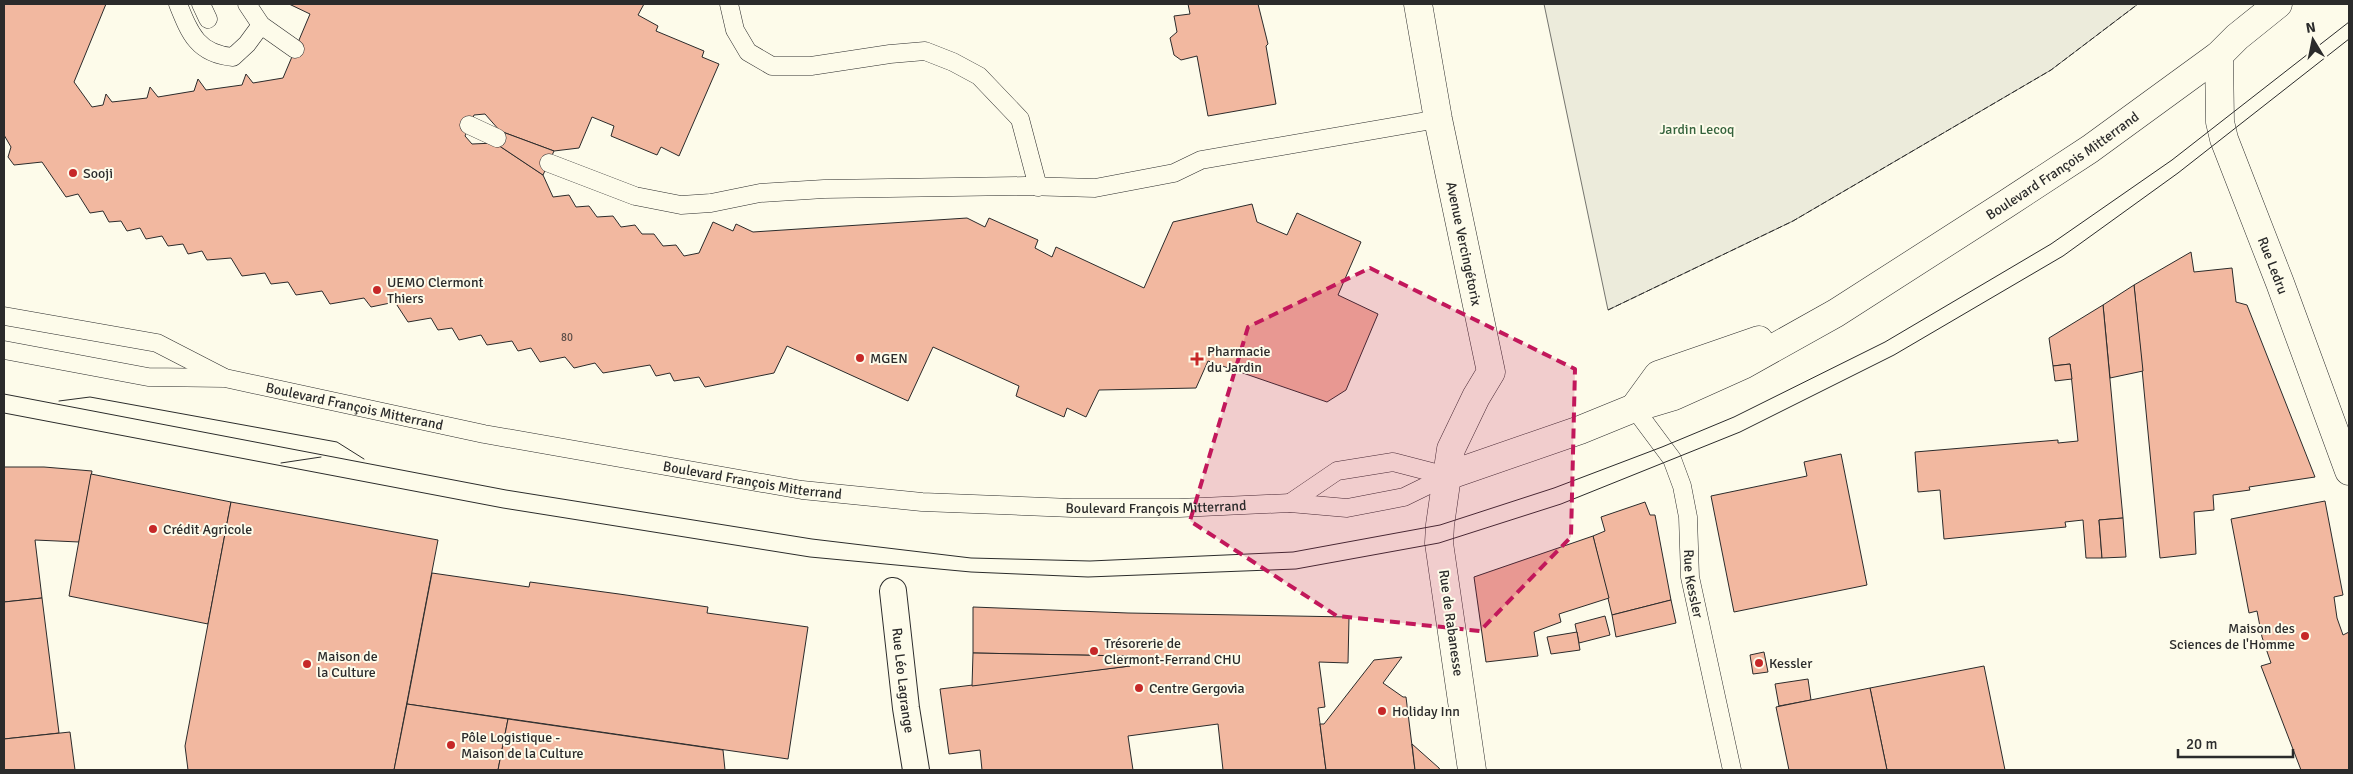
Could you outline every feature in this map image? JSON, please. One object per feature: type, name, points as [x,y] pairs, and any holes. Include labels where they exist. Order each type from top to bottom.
[{"type":"main road","name":"Avenue Vercingétorix","points":[[1418,4],[1438,119],[1491,372],[1476,397],[1451,449],[1448,476]]},
{"type":"main road","name":"Boulevard François Mitterrand","points":[[1448,476],[1580,430],[1634,408],[1674,396],[1743,366],[1836,312],[2083,154],[2219,55],[2237,37],[2278,4]]},
{"type":"main road","name":"Rue Ledru","points":[[2219,55],[2220,122],[2224,139],[2280,283],[2349,471]]},
{"type":"main road","name":"Rue de Rabanesse","points":[[1448,476],[1440,525],[1439,544],[1472,770]]},
{"type":"street","name":"Rue Léo Lagrange","points":[[893,591],[906,708],[916,770]]},
{"type":"lane","points":[[178,4],[199,44],[215,55],[233,57],[247,44],[261,25]]},
{"type":"lane","points":[[247,4],[261,25],[295,49]]},
{"type":"lane","points":[[729,4],[735,30],[748,52],[772,66],[811,66],[890,54],[925,52],[953,62],[979,76],[1020,119],[1038,187]]},
{"type":"lane","points":[[549,163],[635,196],[682,205],[711,203],[760,193],[824,189],[1095,188],[1174,173],[1201,160],[1438,119]]},
{"type":"lane","points":[[470,125],[497,138]]},
{"type":"lane","name":"Boulevard François Mitterrand","points":[[4,316],[157,343],[225,378]]},
{"type":"lane","name":"Boulevard François Mitterrand","points":[[4,350],[148,378],[225,378],[484,434],[802,490],[922,502],[1072,508],[1179,508],[1290,503],[1346,508],[1404,497],[1448,476]]},
{"type":"lane","name":"Rue Kessler","points":[[1634,408],[1672,459],[1682,486],[1688,517],[1690,577],[1732,770]]},
{"type":"lane","points":[[1290,503],[1337,471],[1393,462],[1448,476]]},
{"type":"highlighted area","points":[[1370,268],[1575,369],[1571,537],[1480,631],[1337,616],[1190,521],[1248,327]]},
{"type":"green space","name":"Jardin Lecoq","points":[[1544,4],[2138,4],[2051,70],[1793,221],[1608,310]]},
{"type":"building","points":[[4,4],[106,4],[74,82],[92,107],[103,105],[106,94],[112,102],[147,98],[150,87],[158,97],[194,91],[198,79],[206,90],[242,85],[246,74],[253,83],[283,78],[310,14],[289,4],[644,4],[638,15],[658,26],[656,31],[704,51],[702,57],[719,64],[679,156],[661,147],[657,155],[611,136],[614,126],[592,117],[579,148],[554,151],[500,131],[485,114],[474,115],[465,136],[472,144],[495,143],[543,175],[553,197],[569,195],[576,207],[589,206],[597,217],[613,216],[621,227],[635,225],[642,234],[654,234],[663,246],[676,245],[684,256],[699,253],[713,222],[733,231],[736,224],[753,232],[967,218],[985,227],[989,218],[1038,240],[1035,248],[1052,257],[1056,247],[1144,288],[1173,222],[1252,204],[1257,222],[1287,235],[1297,213],[1361,242],[1338,295],[1378,314],[1346,390],[1327,402],[1208,361],[1196,388],[1099,390],[1086,417],[1067,408],[1064,417],[1016,396],[1019,386],[933,347],[908,401],[787,346],[774,373],[705,387],[699,377],[674,381],[670,373],[656,376],[650,365],[603,373],[595,363],[574,368],[565,357],[540,362],[531,348],[518,351],[512,341],[487,345],[481,335],[459,340],[452,328],[438,330],[431,318],[408,322],[395,302],[371,307],[364,298],[330,304],[322,291],[296,295],[288,282],[271,284],[265,273],[242,276],[231,258],[207,260],[202,251],[188,254],[183,244],[168,246],[162,236],[146,239],[140,228],[127,231],[121,221],[109,222],[103,211],[90,213],[78,194],[66,197],[42,162],[14,165],[8,157],[11,147],[4,135]]},
{"type":"building","points":[[1188,4],[1258,4],[1268,44],[1266,46],[1276,104],[1208,116],[1197,56],[1181,60],[1174,55],[1170,38],[1177,32],[1174,16],[1190,14]]},
{"type":"building","points":[[500,131],[554,151],[543,175],[495,143]]},
{"type":"building","points":[[2191,252],[2194,272],[2232,268],[2236,302],[2247,305],[2315,477],[2249,487],[2250,490],[2213,495],[2214,510],[2194,512],[2196,554],[2160,558],[2134,285]]},
{"type":"building","points":[[2134,285],[2143,371],[2110,378],[2103,305]]},
{"type":"building","points":[[2103,305],[2123,518],[2099,520],[2102,558],[2086,558],[2083,520],[2065,522],[2066,527],[1944,539],[1940,490],[1918,492],[1915,452],[2058,440],[2058,443],[2078,441],[2070,364],[2053,366],[2049,338]]},
{"type":"building","points":[[2070,364],[2072,379],[2055,381],[2053,366]]},
{"type":"building","points":[[1841,454],[1867,585],[1734,612],[1711,496],[1807,476],[1804,462]]},
{"type":"building","points":[[4,467],[44,467],[92,471],[79,542],[35,540],[42,598],[4,602]]},
{"type":"building","points":[[91,474],[231,502],[208,624],[69,596]]},
{"type":"building","name":"Maison des Sciences de l'Homme","points":[[2325,501],[2343,595],[2334,597],[2337,618],[2343,635],[2349,632],[2349,770],[2301,770],[2261,666],[2271,663],[2262,637],[2257,611],[2249,613],[2231,519]]},
{"type":"building","name":"Maison de la Culture","points":[[231,502],[438,540],[394,770],[188,770],[185,746]]},
{"type":"building","points":[[1645,502],[1650,515],[1655,515],[1671,600],[1612,615],[1593,536],[1605,531],[1601,517]]},
{"type":"building","points":[[2123,518],[2126,557],[2102,558],[2099,520]]},
{"type":"building","points":[[1593,536],[1609,598],[1559,614],[1561,622],[1534,632],[1538,656],[1486,662],[1474,577]]},
{"type":"building","points":[[432,573],[529,587],[530,582],[619,594],[708,607],[707,613],[808,627],[788,759],[407,704]]},
{"type":"building","points":[[42,598],[59,733],[4,739],[4,602]]},
{"type":"building","points":[[1671,600],[1676,623],[1616,637],[1612,615]]},
{"type":"building","name":"Centre Gergovia","points":[[973,607],[1128,613],[1349,617],[1348,663],[1319,662],[1325,707],[1318,708],[1326,770],[1223,770],[1218,724],[1128,736],[1133,770],[982,770],[980,750],[949,754],[940,689],[1130,666],[1128,656],[973,653]]},
{"type":"building","points":[[1605,616],[1610,635],[1579,643],[1575,624]]},
{"type":"building","points":[[1577,632],[1580,650],[1551,654],[1547,637]]},
{"type":"building","name":"Kessler","points":[[1764,652],[1768,672],[1753,674],[1750,655]]},
{"type":"building","points":[[973,653],[1128,656],[1130,666],[972,686]]},
{"type":"building","points":[[1402,657],[1383,683],[1403,697],[1406,697],[1415,770],[1326,770],[1320,724],[1324,724],[1374,660]]},
{"type":"building","points":[[1984,666],[2005,770],[1887,770],[1870,688]]},
{"type":"building","points":[[1808,679],[1811,700],[1779,706],[1775,684]]},
{"type":"building","points":[[1870,688],[1887,770],[1789,770],[1776,707]]},
{"type":"building","name":"Pôle Logistique - Maison de la Culture","points":[[407,704],[508,719],[498,770],[394,770]]},
{"type":"building","points":[[508,719],[723,750],[725,770],[498,770]]},
{"type":"building","points":[[70,732],[75,770],[4,770],[4,739]]},
{"type":"building","points":[[1412,744],[1439,768],[1440,770],[1415,770]]},
{"type":"tram line","points":[[4,394],[506,490],[812,539],[971,558],[1090,561],[1293,552],[1440,525],[1554,488],[1734,417],[1885,342],[2051,244],[2172,160],[2349,22]]},
{"type":"tram line","points":[[4,413],[503,508],[810,557],[971,572],[1088,577],[1296,569],[1439,543],[1561,504],[1740,432],[1894,355],[2063,256],[2178,173],[2349,39]]},
{"type":"tram line","points":[[59,401],[90,397],[337,442],[364,459]]},
{"type":"tram line","points":[[281,463],[321,457]]},
{"type":"fence","points":[[1608,310],[1793,221],[2051,70],[2138,4]]},
{"type":"place","name":"Sooji","points":[[73,173]]},
{"type":"place","name":"UEMO Clermont Thiers","points":[[377,290]]},
{"type":"place","name":"MGEN","points":[[860,358]]},
{"type":"place","name":"Pharmacie du Jardin","points":[[1197,359]]},
{"type":"place","name":"Crédit Agricole","points":[[153,529]]},
{"type":"place","name":"Maison des Sciences de l'Homme","points":[[2305,636]]},
{"type":"place","name":"Trésorerie de Clermont-Ferrand CHU","points":[[1094,651]]},
{"type":"place","name":"Kessler","points":[[1759,663]]},
{"type":"place","name":"Maison de la Culture","points":[[307,664]]},
{"type":"place","name":"Centre Gergovia","points":[[1139,688]]},
{"type":"place","name":"Holiday Inn","points":[[1382,711]]},
{"type":"place","name":"Pôle Logistique - Maison de la Culture","points":[[451,745]]}]
